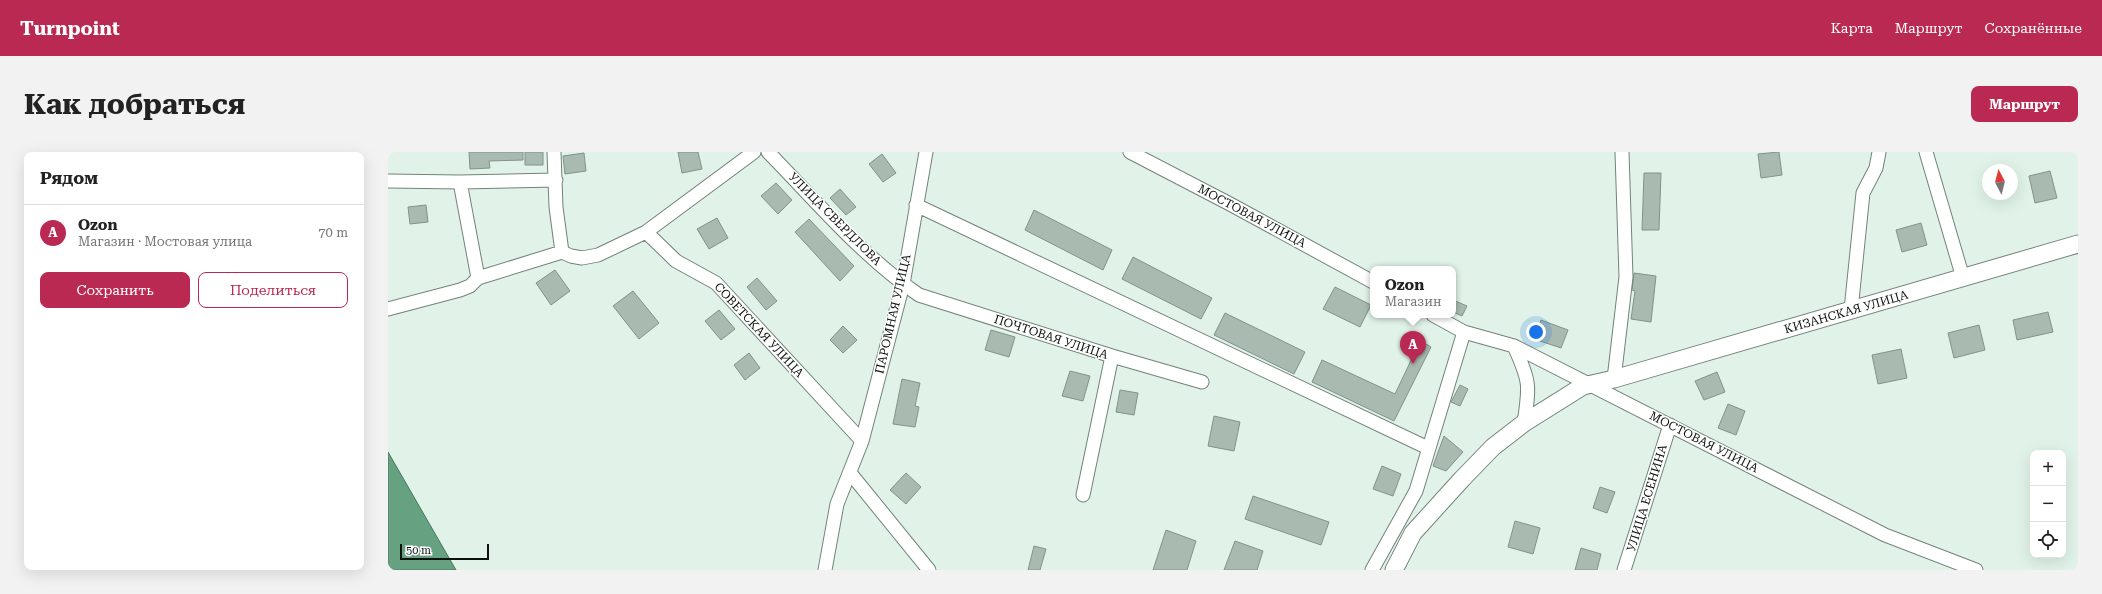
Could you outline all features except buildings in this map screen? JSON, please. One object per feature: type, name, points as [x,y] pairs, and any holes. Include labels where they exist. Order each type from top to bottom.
[{"type":"street","points":[[554,152],[556,207],[562,252]]},
{"type":"street","points":[[388,308],[460,290],[470,286],[478,278],[562,252],[571,256],[582,258],[598,255],[646,232],[754,152]]},
{"type":"street","name":"УЛИЦА СВЕРДЛОВА","points":[[768,152],[852,239],[903,284]]},
{"type":"street","name":"ПАРОМНАЯ УЛИЦА","points":[[825,570],[837,504],[851,474],[862,441],[903,284],[926,152]]},
{"type":"street","name":"МОСТОВАЯ УЛИЦА","points":[[1130,152],[1230,204],[1370,280]]},
{"type":"street","points":[[1614,380],[1626,277],[1622,152]]},
{"type":"street","points":[[1851,310],[1862,193],[1876,168],[1879,152]]},
{"type":"street","points":[[1926,152],[1963,278]]},
{"type":"street","points":[[388,181],[460,182],[556,180]]},
{"type":"street","points":[[460,182],[478,278]]},
{"type":"street","points":[[916,205],[1428,448]]},
{"type":"street","name":"СОВЕТСКАЯ УЛИЦА","points":[[646,232],[676,261],[716,283],[862,441]]},
{"type":"street","name":"КИЗАНСКАЯ УЛИЦА","points":[[1394,570],[1413,533],[1462,478],[1493,447],[1524,424],[1584,386],[1614,380],[2078,244]]},
{"type":"street","name":"ПОЧТОВАЯ УЛИЦА","points":[[903,284],[919,295],[1112,356],[1202,382]]},
{"type":"street","name":"МОСТОВАЯ УЛИЦА","points":[[1438,318],[1464,332],[1514,346],[1885,534],[1976,570]]},
{"type":"street","points":[[1372,570],[1416,491],[1464,332]]},
{"type":"street","points":[[1514,346],[1527,374],[1529,384],[1524,424]]},
{"type":"street","points":[[1083,495],[1112,356]]},
{"type":"street","name":"УЛИЦА ЕСЕНИНА","points":[[1624,570],[1670,425]]},
{"type":"street","points":[[851,474],[929,570]]},
{"type":"shaded area","points":[[388,452],[456,570],[388,570]]},
{"type":"place","name":"Ozon","points":[[1413,364]]}]
